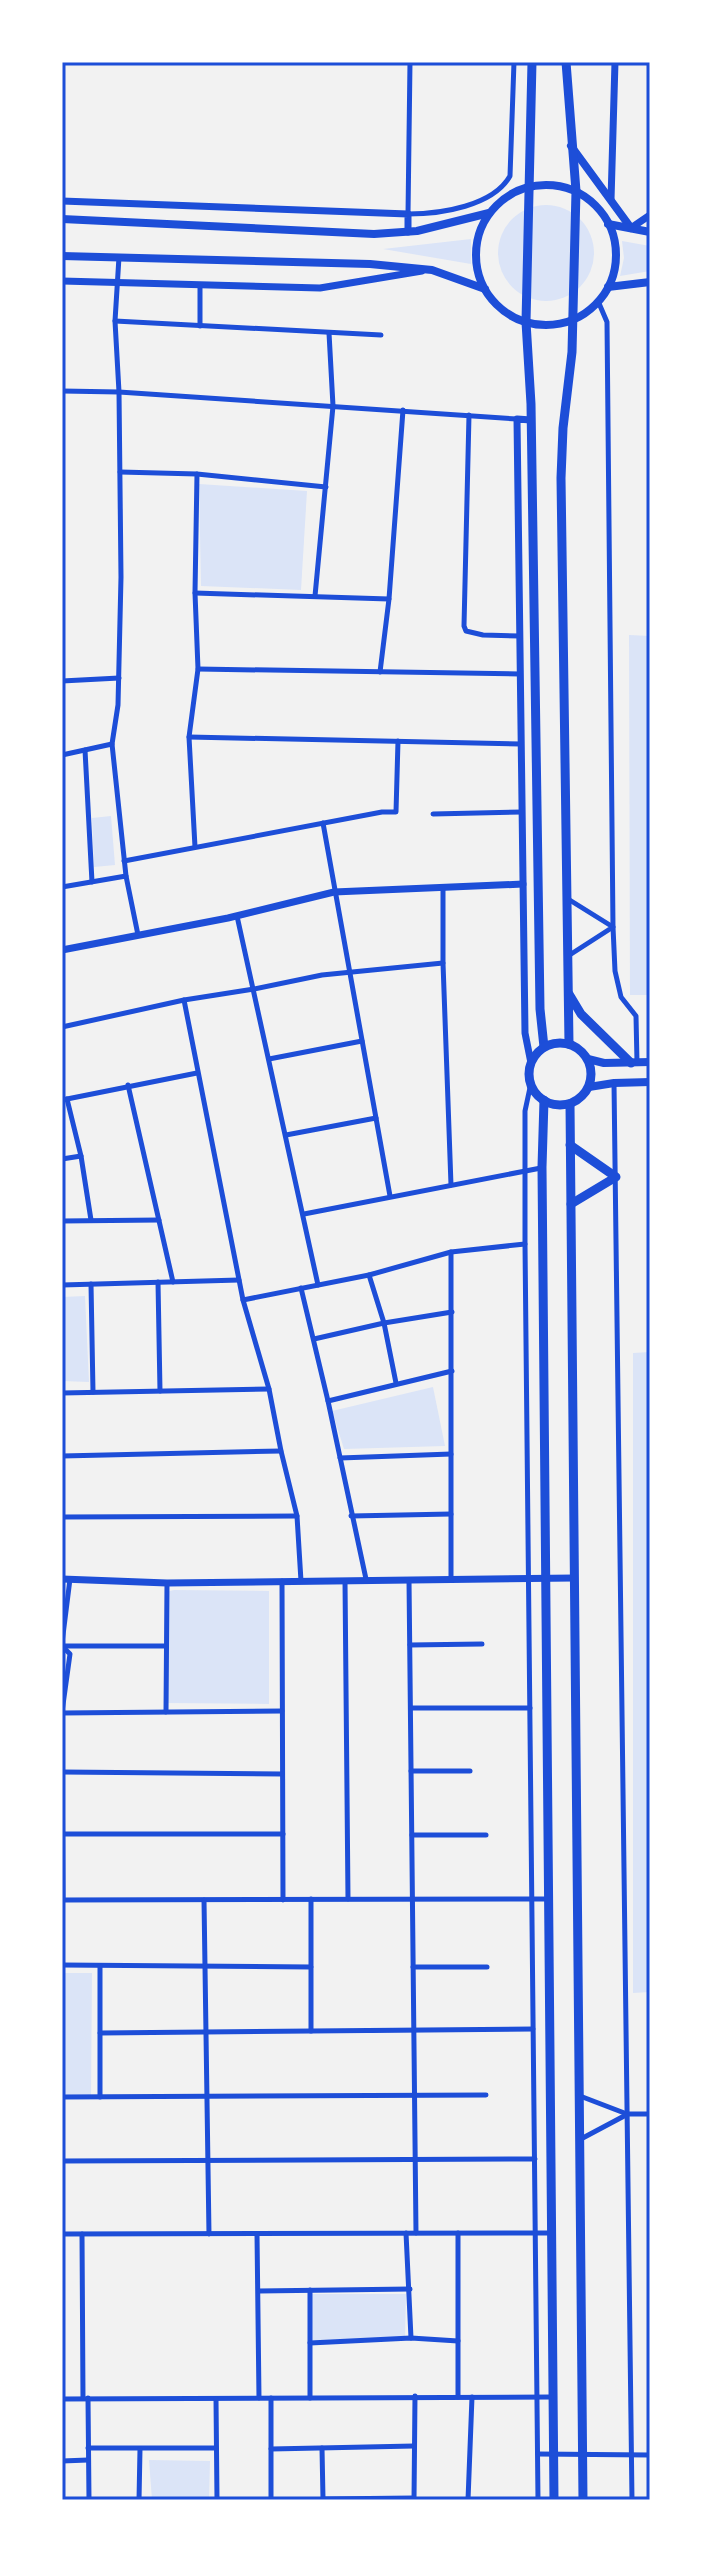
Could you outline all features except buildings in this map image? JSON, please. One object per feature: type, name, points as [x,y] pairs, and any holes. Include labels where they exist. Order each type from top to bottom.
[{"type":"main road","points":[[532,62],[526,322],[531,420],[540,993],[544,1047]]},
{"type":"main road","points":[[566,62],[576,191],[572,352],[561,478],[569,1044]]},
{"type":"main road","points":[[571,145],[631,228]]},
{"type":"main road","points":[[549,184],[576,191],[600,210],[615,244],[616,256],[608,287],[598,301],[573,320],[545,325],[526,322],[509,314],[485,289],[476,259],[477,242],[489,213],[504,198],[529,187],[549,184]]},
{"type":"main road","points":[[62,219],[374,234],[408,232],[489,213]]},
{"type":"main road","points":[[608,224],[650,232]]},
{"type":"main road","points":[[62,256],[370,264],[432,270],[485,289]]},
{"type":"main road","points":[[608,287],[650,282]]},
{"type":"main road","points":[[568,991],[581,1014],[634,1063]]},
{"type":"main road","points":[[569,1044],[588,1059],[589,1087],[578,1100],[570,1104],[552,1104],[536,1093],[531,1083],[531,1063],[544,1047],[569,1044]]},
{"type":"main road","points":[[588,1059],[604,1063],[650,1062]]},
{"type":"main road","points":[[589,1087],[650,1082]]},
{"type":"main road","points":[[544,1100],[542,1167],[554,2500]]},
{"type":"main road","points":[[570,1104],[583,2500]]},
{"type":"main road","points":[[570,1145],[616,1177],[571,1204]]},
{"type":"street","points":[[408,232],[410,62]]},
{"type":"street","points":[[62,201],[408,214],[433,214],[461,207],[502,189],[510,176],[514,62]]},
{"type":"street","points":[[611,200],[615,62]]},
{"type":"street","points":[[631,228],[650,215]]},
{"type":"street","points":[[119,257],[115,321],[120,472],[119,678],[112,744],[126,876],[138,935]]},
{"type":"street","points":[[62,281],[320,288],[432,270]]},
{"type":"street","points":[[200,285],[200,326]]},
{"type":"street","points":[[598,301],[607,322],[615,971],[621,997],[636,1016],[634,1063]]},
{"type":"street","points":[[115,321],[381,335]]},
{"type":"street","points":[[315,596],[333,406],[329,333]]},
{"type":"street","points":[[62,391],[119,392],[531,420]]},
{"type":"street","points":[[380,672],[389,599],[403,410]]},
{"type":"street","points":[[469,415],[464,626],[466,631],[483,635],[520,636]]},
{"type":"street","points":[[517,419],[525,1033],[531,1063]]},
{"type":"street","points":[[120,472],[197,474],[326,487]]},
{"type":"street","points":[[195,847],[189,737],[198,669],[195,593],[197,474]]},
{"type":"street","points":[[195,593],[389,599]]},
{"type":"street","points":[[198,669],[520,674]]},
{"type":"street","points":[[62,681],[119,678]]},
{"type":"street","points":[[189,737],[521,744]]},
{"type":"street","points":[[124,861],[382,812],[396,812],[398,741]]},
{"type":"street","points":[[62,755],[112,744]]},
{"type":"street","points":[[85,750],[92,882]]},
{"type":"street","points":[[433,814],[522,812]]},
{"type":"street","points":[[323,823],[390,1196]]},
{"type":"street","points":[[62,887],[126,876]]},
{"type":"street","points":[[62,950],[237,916],[334,892],[523,884]]},
{"type":"street","points":[[443,889],[451,1185]]},
{"type":"street","points":[[567,898],[613,927]]},
{"type":"street","points":[[237,916],[318,1285]]},
{"type":"street","points":[[568,956],[613,927]]},
{"type":"street","points":[[62,1027],[184,1000],[322,975],[443,963]]},
{"type":"street","points":[[184,1000],[243,1300],[269,1389],[297,1516],[301,1581]]},
{"type":"street","points":[[269,1059],[362,1041]]},
{"type":"street","points":[[91,1220],[81,1156],[65,1100],[197,1073]]},
{"type":"street","points":[[531,1083],[525,1111],[525,1244],[538,2500]]},
{"type":"street","points":[[614,1083],[632,2500]]},
{"type":"street","points":[[128,1085],[173,1282]]},
{"type":"street","points":[[286,1135],[376,1118]]},
{"type":"street","points":[[62,1159],[81,1156]]},
{"type":"street","points":[[304,1214],[542,1167]]},
{"type":"street","points":[[62,1221],[159,1220]]},
{"type":"street","points":[[243,1300],[369,1275],[451,1252],[525,1244]]},
{"type":"street","points":[[451,1252],[451,1579]]},
{"type":"street","points":[[369,1275],[384,1323],[396,1383]]},
{"type":"street","points":[[62,1285],[239,1280]]},
{"type":"street","points":[[158,1282],[160,1391]]},
{"type":"street","points":[[91,1284],[93,1392]]},
{"type":"street","points":[[301,1288],[366,1579]]},
{"type":"street","points":[[314,1339],[452,1312]]},
{"type":"street","points":[[328,1401],[452,1371]]},
{"type":"street","points":[[62,1393],[269,1389]]},
{"type":"street","points":[[62,1456],[281,1451]]},
{"type":"street","points":[[340,1458],[451,1454]]},
{"type":"street","points":[[351,1516],[451,1514]]},
{"type":"street","points":[[62,1517],[297,1516]]},
{"type":"street","points":[[282,1711],[62,1712],[70,1654],[62,1645],[66,1579],[167,1583],[574,1578]]},
{"type":"street","points":[[409,1580],[416,2233]]},
{"type":"street","points":[[282,1581],[283,1900]]},
{"type":"street","points":[[345,1581],[348,1899]]},
{"type":"street","points":[[166,1712],[167,1583]]},
{"type":"street","points":[[410,1645],[482,1644]]},
{"type":"street","points":[[62,1645],[166,1646]]},
{"type":"street","points":[[62,1655],[70,1654]]},
{"type":"street","points":[[411,1708],[530,1708]]},
{"type":"street","points":[[62,1730],[62,1900],[549,1899]]},
{"type":"street","points":[[411,1771],[470,1771]]},
{"type":"street","points":[[62,1772],[282,1774]]},
{"type":"street","points":[[62,1834],[283,1834]]},
{"type":"street","points":[[412,1835],[486,1835]]},
{"type":"street","points":[[311,1899],[311,2031]]},
{"type":"street","points":[[204,1900],[209,2234]]},
{"type":"street","points":[[62,1965],[311,1967]]},
{"type":"street","points":[[100,1965],[100,2097]]},
{"type":"street","points":[[413,1967],[487,1967]]},
{"type":"street","points":[[100,2033],[533,2029]]},
{"type":"street","points":[[62,2097],[486,2095]]},
{"type":"street","points":[[579,2096],[627,2114],[650,2114]]},
{"type":"street","points":[[579,2140],[627,2114]]},
{"type":"street","points":[[62,2161],[535,2159]]},
{"type":"street","points":[[406,2233],[411,2338]]},
{"type":"street","points":[[458,2233],[458,2397]]},
{"type":"street","points":[[62,2234],[552,2233]]},
{"type":"street","points":[[82,2234],[89,2500]]},
{"type":"street","points":[[257,2234],[259,2398]]},
{"type":"street","points":[[259,2291],[410,2289]]},
{"type":"street","points":[[310,2290],[310,2398]]},
{"type":"street","points":[[310,2343],[411,2338],[458,2341]]},
{"type":"street","points":[[322,2448],[323,2499],[414,2499],[415,2396]]},
{"type":"street","points":[[468,2500],[472,2397]]},
{"type":"street","points":[[62,2399],[553,2397]]},
{"type":"street","points":[[271,2398],[271,2500]]},
{"type":"street","points":[[216,2399],[217,2500]]},
{"type":"street","points":[[271,2449],[414,2446]]},
{"type":"street","points":[[88,2448],[216,2448]]},
{"type":"street","points":[[139,2500],[140,2449]]},
{"type":"street","points":[[538,2454],[650,2455]]},
{"type":"street","points":[[62,2461],[88,2460]]},
{"type":"shaded area","points":[[546,205],[564,209],[580,219],[590,235],[594,253],[590,271],[580,287],[564,297],[546,301],[528,297],[512,287],[502,271],[498,253],[502,235],[512,219],[528,209]]},
{"type":"shaded area","points":[[471,239],[471,264],[383,249]]},
{"type":"shaded area","points":[[622,241],[650,246],[650,271],[620,276],[624,258]]},
{"type":"shaded area","points":[[199,484],[307,491],[301,590],[201,586]]},
{"type":"shaded area","points":[[629,635],[650,636],[650,995],[630,995]]},
{"type":"shaded area","points":[[111,816],[115,865],[94,867],[92,818]]},
{"type":"shaded area","points":[[85,1296],[89,1382],[62,1381],[62,1297]]},
{"type":"shaded area","points":[[650,1352],[650,1992],[633,1993],[633,1353]]},
{"type":"shaded area","points":[[433,1387],[445,1446],[344,1449],[332,1411]]},
{"type":"shaded area","points":[[269,1591],[269,1704],[166,1703],[166,1592]]},
{"type":"shaded area","points":[[62,1973],[92,1973],[91,2098],[62,2096]]},
{"type":"shaded area","points":[[312,2294],[406,2294],[405,2338],[310,2342]]},
{"type":"shaded area","points":[[149,2460],[210,2461],[209,2500],[152,2500]]}]
